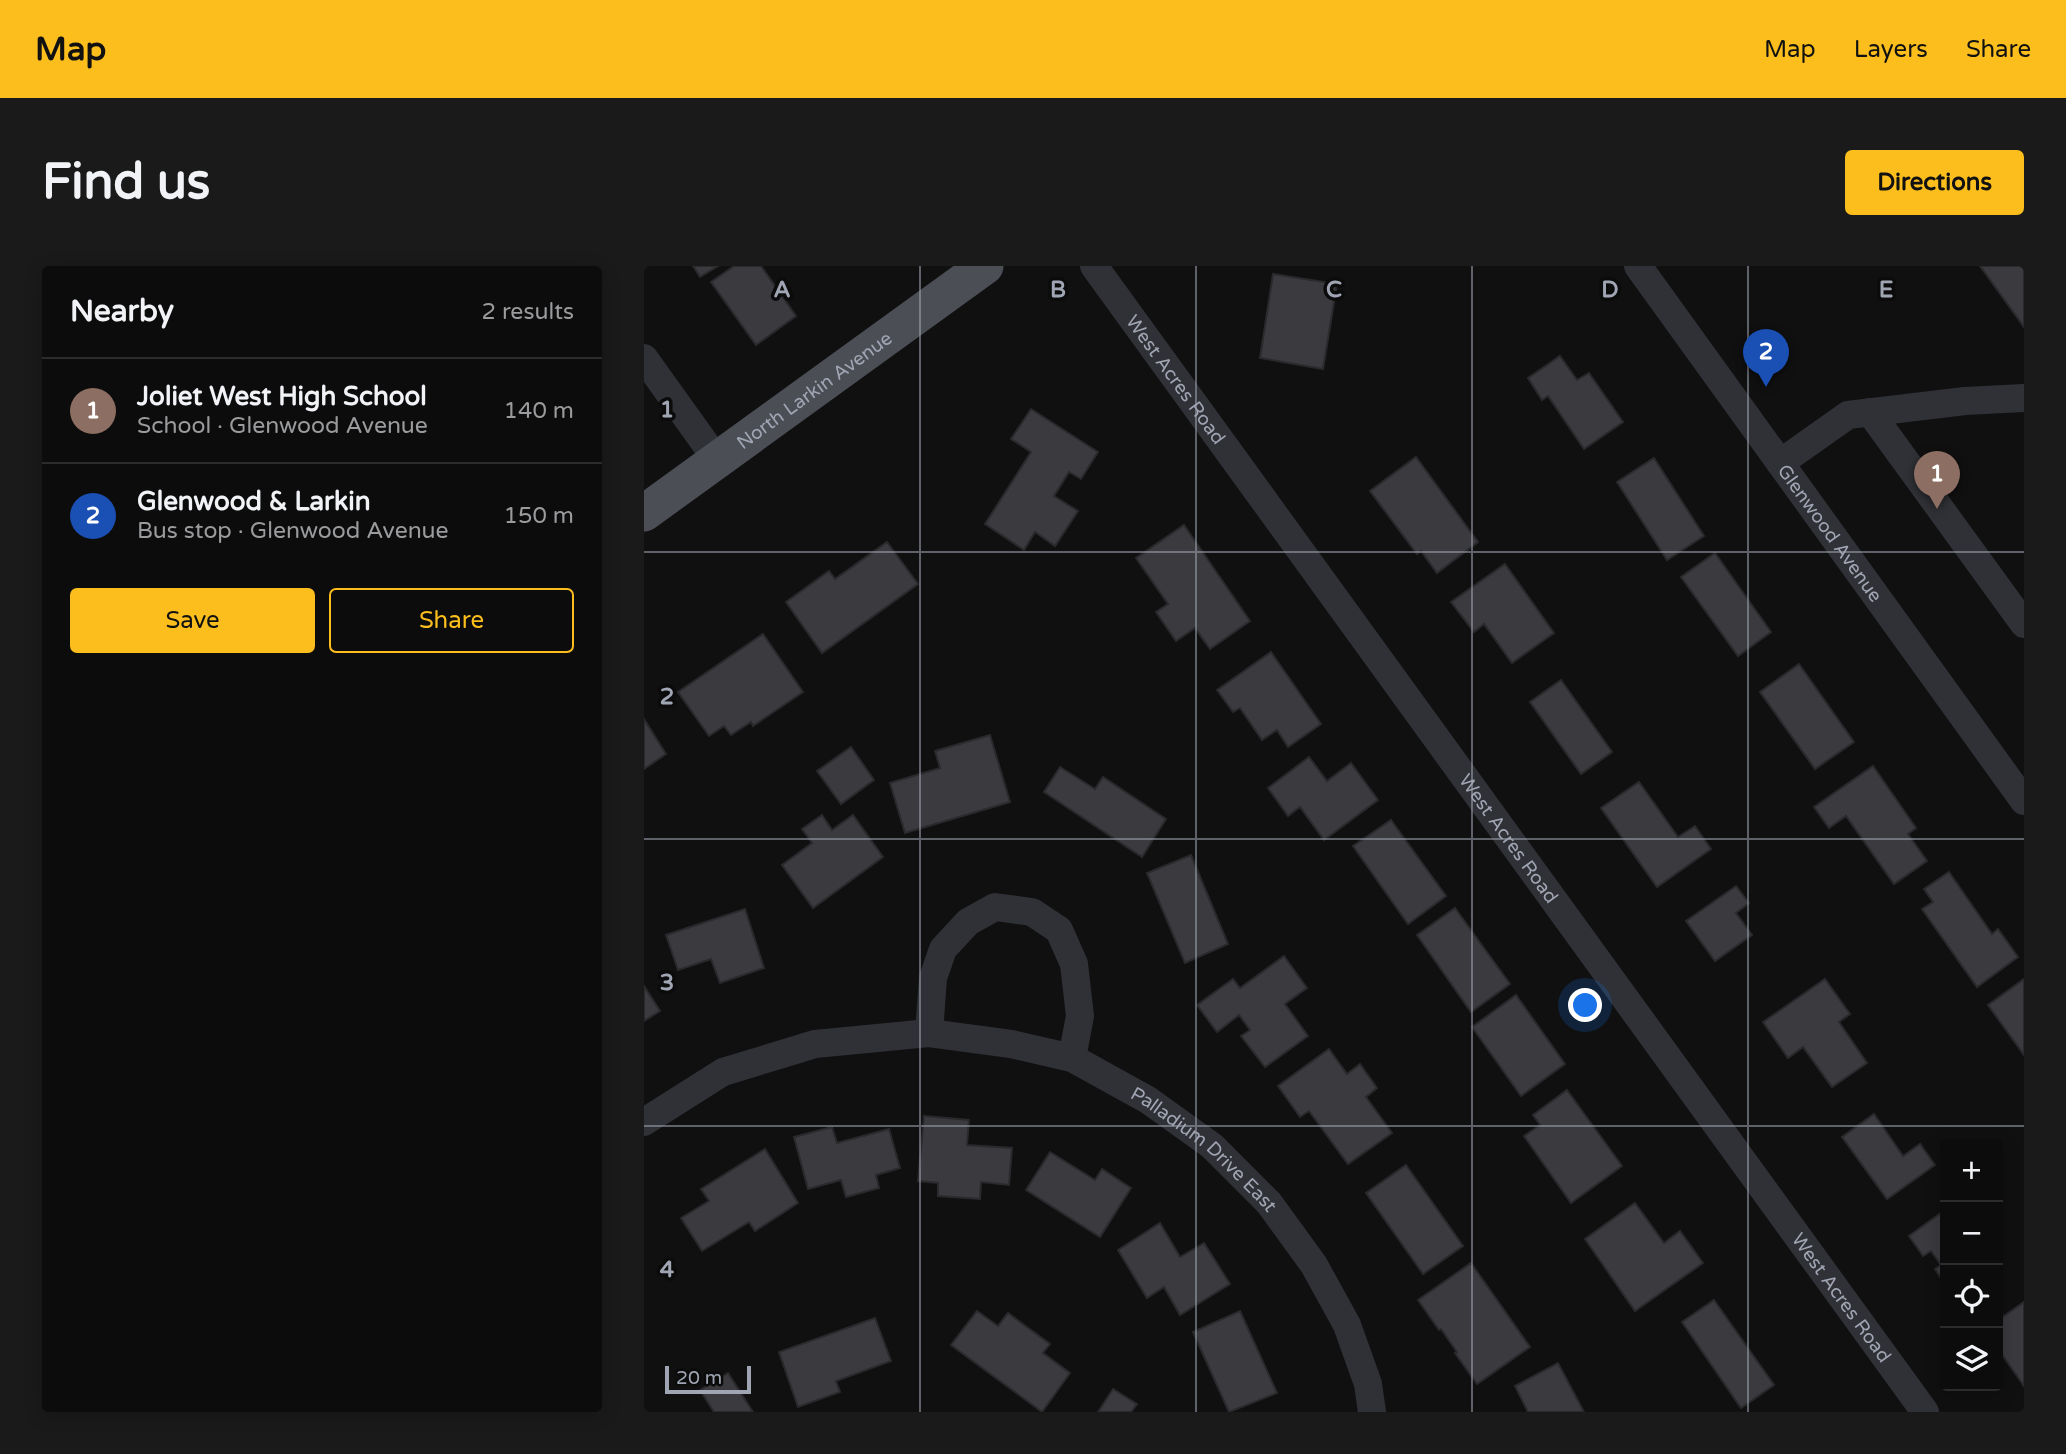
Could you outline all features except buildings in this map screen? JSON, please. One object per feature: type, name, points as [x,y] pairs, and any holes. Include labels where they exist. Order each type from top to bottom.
[{"type":"main road","name":"North Larkin Avenue","points":[[644,513],[985,266]]},
{"type":"street","name":"West Acres Road","points":[[1094,266],[1924,1412]]},
{"type":"street","name":"Glenwood Avenue","points":[[1638,266],[2024,801]]},
{"type":"street","points":[[644,358],[717,460]]},
{"type":"street","points":[[1780,463],[1848,415],[1965,401],[2024,398]]},
{"type":"street","points":[[1870,412],[2024,624]]},
{"type":"street","points":[[929,1033],[933,978],[943,949],[968,922],[995,907],[1032,912],[1059,930],[1074,964],[1080,1016],[1072,1058]]},
{"type":"street","name":"Palladium Drive East","points":[[644,1122],[723,1072],[815,1044],[929,1033],[1011,1044],[1072,1058],[1148,1100],[1212,1146],[1269,1203],[1314,1265],[1347,1325],[1368,1384],[1372,1412]]},
{"type":"place","name":"Glenwood & Larkin","points":[[1766,387]]},
{"type":"place","name":"Joliet West High School","points":[[1937,509]]}]
